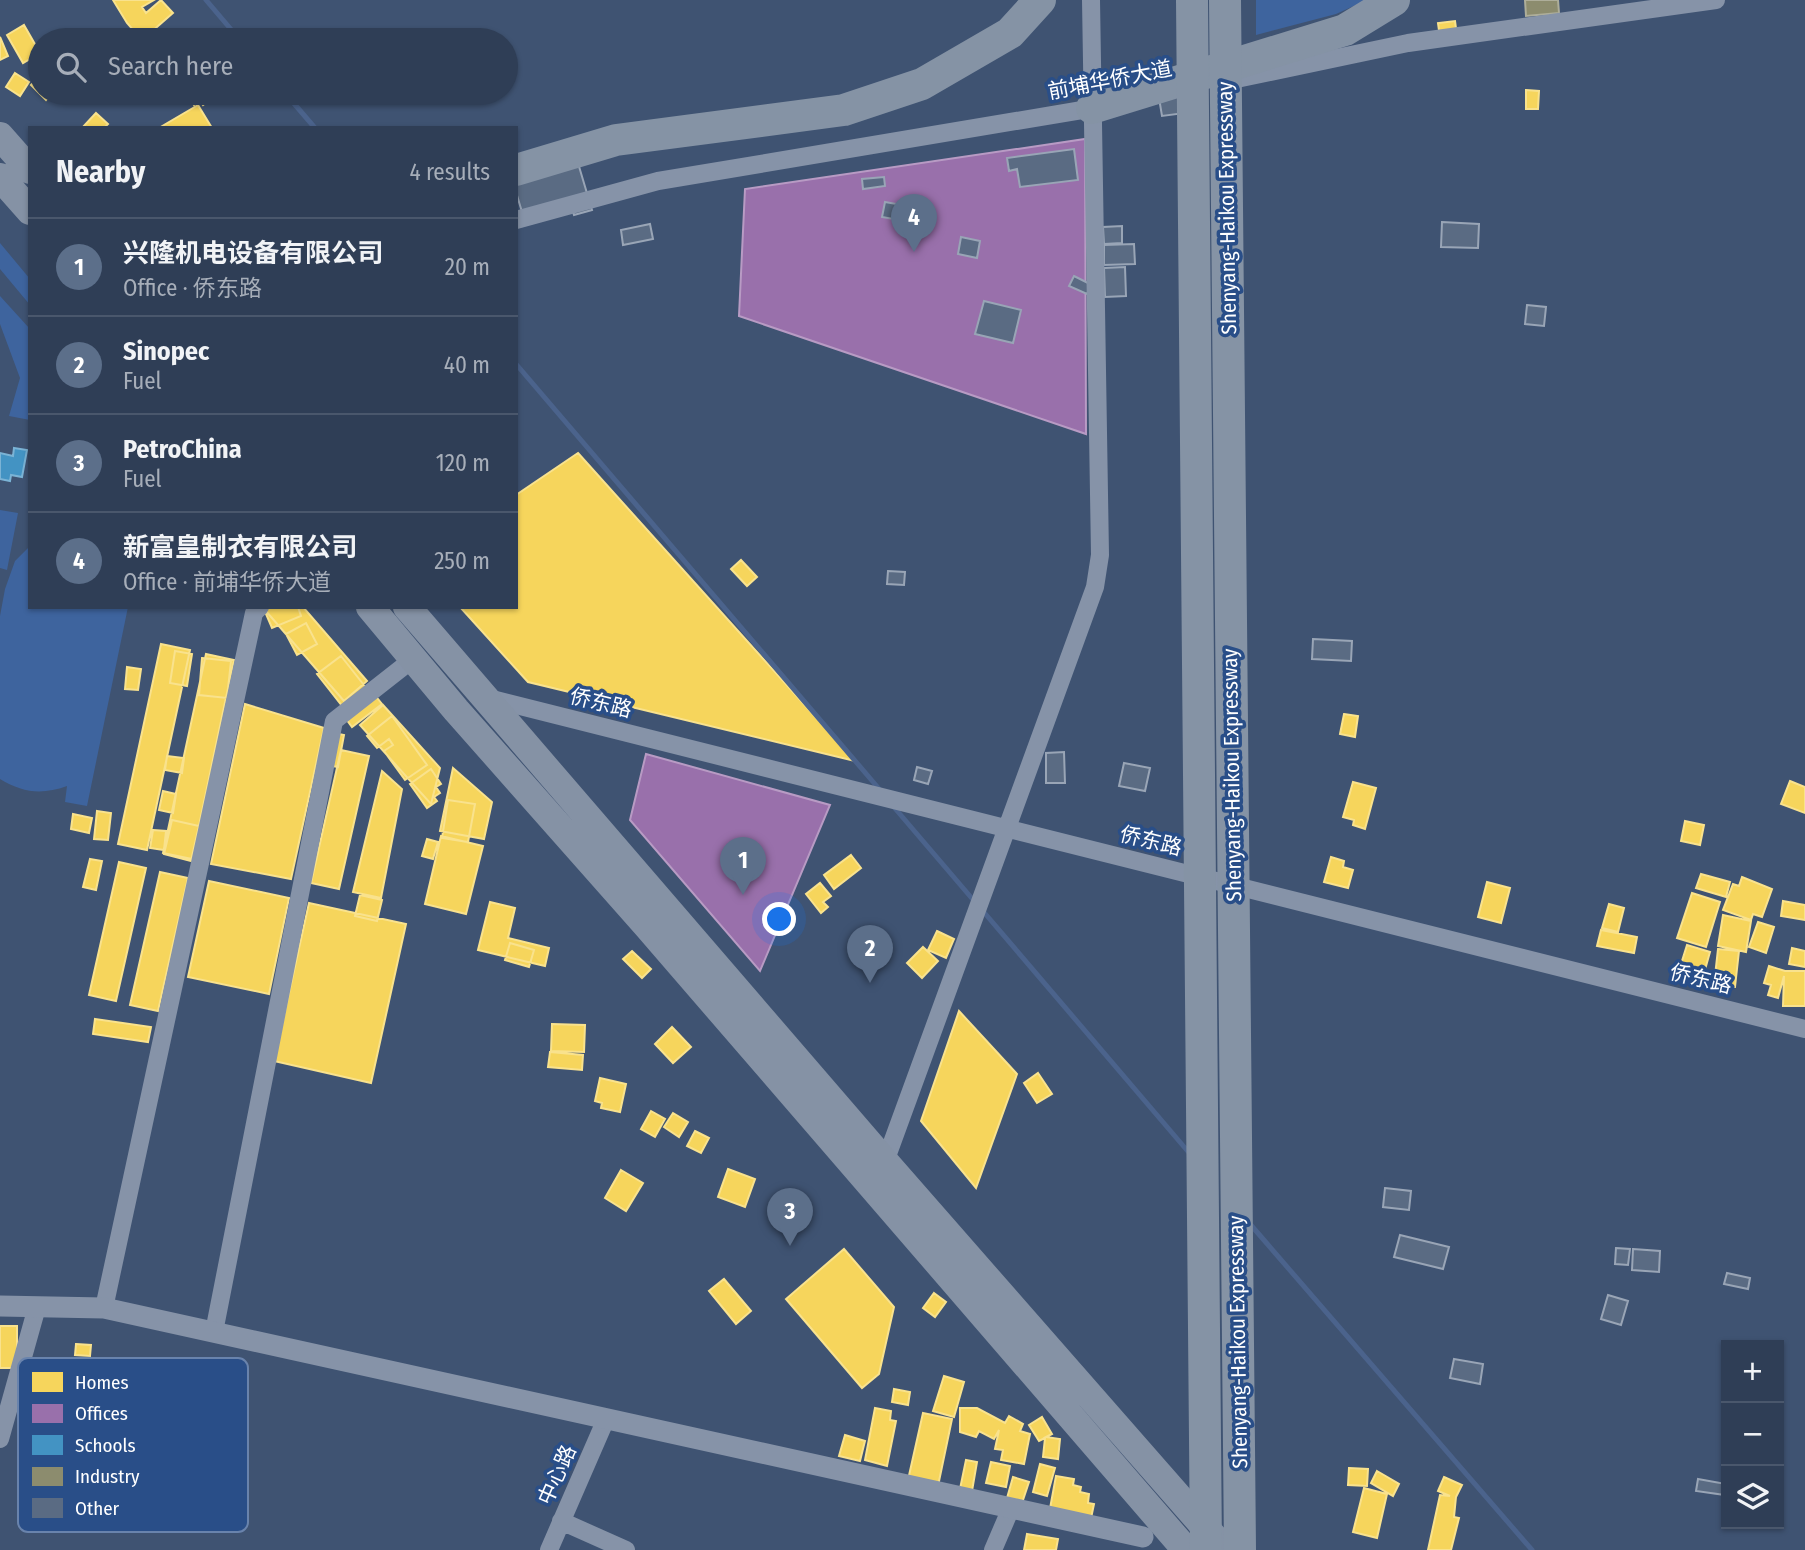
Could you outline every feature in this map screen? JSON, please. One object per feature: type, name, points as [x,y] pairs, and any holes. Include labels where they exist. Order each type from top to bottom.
[{"type":"highway","points":[[518,169],[616,140],[844,110],[922,84],[1010,33],[1040,0]]},
{"type":"highway","name":"Shenyang-Haikou Expressway","points":[[1192,0],[1206,1550]]},
{"type":"highway","name":"Shenyang-Haikou Expressway","points":[[1225,0],[1240,1550]]},
{"type":"highway","points":[[1092,108],[1345,30],[1394,0]]},
{"type":"main road","points":[[0,136],[28,168]]},
{"type":"main road","points":[[0,177],[28,209]]},
{"type":"main road","points":[[372,609],[1186,1550]]},
{"type":"main road","points":[[409,609],[885,1162],[1225,1550]]},
{"type":"street","points":[[885,1162],[1095,587],[1100,555],[1091,0]]},
{"type":"street","name":"前埔华侨大道","points":[[518,219],[659,181],[1092,108],[1408,43],[1716,0]]},
{"type":"street","points":[[104,1308],[254,613],[258,609]]},
{"type":"street","points":[[214,1332],[334,720],[413,659]]},
{"type":"street","name":"侨东路","points":[[485,698],[1805,1029]]},
{"type":"street","points":[[0,1306],[104,1308],[1143,1536]]},
{"type":"street","points":[[21,1358],[37,1307]]},
{"type":"street","points":[[0,1439],[3,1415],[18,1367]]},
{"type":"street","name":"中心路","points":[[549,1550],[606,1419]]},
{"type":"street","points":[[993,1550],[1011,1508]]},
{"type":"street","points":[[561,1521],[626,1550]]},
{"type":"shaded area","points":[[1256,0],[1367,0],[1336,14],[1256,35]]},
{"type":"shaded area","points":[[0,243],[28,277],[28,303],[0,269]]},
{"type":"shaded area","points":[[0,296],[28,327],[28,420],[9,416],[20,378],[0,324]]},
{"type":"shaded area","points":[[0,510],[18,513],[7,570],[0,568]]},
{"type":"shaded area","points":[[28,548],[28,609],[128,609],[87,806],[65,802],[67,786],[49,791],[33,791],[0,779],[0,616],[5,589],[15,561]]},
{"type":"building: Homes","points":[[113,0],[154,0],[142,7],[146,13],[161,0],[173,13],[156,28],[131,28]]},
{"type":"building: Homes","points":[[1455,21],[1457,36],[1440,38],[1438,23]]},
{"type":"building: Homes","points":[[24,25],[28,32],[28,60],[23,63],[7,35]]},
{"type":"building: Homes","points":[[0,37],[8,56],[0,60]]},
{"type":"building: Homes","points":[[15,73],[28,81],[20,96],[6,87]]},
{"type":"building: Homes","points":[[1526,90],[1539,91],[1538,109],[1526,109]]},
{"type":"building: Homes","points":[[198,105],[211,126],[162,126]]},
{"type":"building: Homes","points":[[96,113],[108,124],[106,126],[84,126]]},
{"type":"building: Homes","points":[[578,453],[855,761],[528,682],[462,609],[518,609],[518,494]]},
{"type":"building: Homes","points":[[741,560],[757,577],[747,586],[731,569]]},
{"type":"building: Homes","points":[[264,609],[299,609],[301,616],[272,628]]},
{"type":"building: Homes","points":[[305,609],[367,681],[344,701],[265,610]]},
{"type":"building: Homes","points":[[306,623],[317,644],[297,655],[286,634]]},
{"type":"building: Homes","points":[[161,644],[190,650],[147,850],[118,844]]},
{"type":"building: Homes","points":[[175,651],[192,654],[187,686],[170,683]]},
{"type":"building: Homes","points":[[206,654],[234,660],[192,859],[163,853]]},
{"type":"building: Homes","points":[[341,656],[367,689],[343,707],[317,674]]},
{"type":"building: Homes","points":[[202,658],[231,661],[227,698],[199,695]]},
{"type":"building: Homes","points":[[127,667],[141,669],[138,690],[125,689]]},
{"type":"building: Homes","points":[[370,689],[382,704],[352,727],[341,712]]},
{"type":"building: Homes","points":[[245,704],[324,728],[291,879],[211,864]]},
{"type":"building: Homes","points":[[383,705],[440,768],[431,804],[360,725]]},
{"type":"building: Homes","points":[[1344,714],[1358,716],[1355,737],[1340,734]]},
{"type":"building: Homes","points":[[392,716],[427,765],[405,780],[384,751],[393,745],[389,739],[377,748],[367,736]]},
{"type":"building: Homes","points":[[324,731],[344,735],[338,767],[317,763]]},
{"type":"building: Homes","points":[[341,750],[369,756],[339,889],[311,883]]},
{"type":"building: Homes","points":[[167,756],[184,758],[182,773],[165,770]]},
{"type":"building: Homes","points":[[453,768],[492,802],[484,839],[440,831]]},
{"type":"building: Homes","points":[[431,769],[441,784],[436,787],[440,793],[434,797],[437,801],[427,808],[410,784]]},
{"type":"building: Homes","points":[[382,771],[402,789],[381,898],[353,892]]},
{"type":"building: Homes","points":[[1790,781],[1805,787],[1805,813],[1781,804]]},
{"type":"building: Homes","points":[[1353,782],[1376,788],[1365,829],[1353,825],[1354,820],[1343,817]]},
{"type":"building: Homes","points":[[163,791],[176,794],[173,813],[159,810]]},
{"type":"building: Homes","points":[[741,794],[759,796],[756,825],[737,823]]},
{"type":"building: Homes","points":[[448,800],[475,804],[468,842],[442,838]]},
{"type":"building: Homes","points":[[770,810],[788,812],[784,841],[766,839]]},
{"type":"building: Homes","points":[[97,811],[111,813],[108,840],[94,839]]},
{"type":"building: Homes","points":[[73,814],[92,818],[89,833],[71,829]]},
{"type":"building: Homes","points":[[172,820],[199,826],[191,861],[164,854]]},
{"type":"building: Homes","points":[[1685,821],[1704,825],[1700,845],[1681,841]]},
{"type":"building: Homes","points":[[732,824],[754,828],[740,897],[718,892]]},
{"type":"building: Homes","points":[[153,830],[166,831],[164,850],[150,848]]},
{"type":"building: Homes","points":[[441,836],[483,846],[466,914],[425,904]]},
{"type":"building: Homes","points":[[427,839],[438,842],[433,859],[422,856]]},
{"type":"building: Homes","points":[[851,855],[861,868],[834,889],[824,875]]},
{"type":"building: Homes","points":[[1331,857],[1344,861],[1343,867],[1353,870],[1348,888],[1324,882]]},
{"type":"building: Homes","points":[[90,859],[102,861],[96,890],[83,887]]},
{"type":"building: Homes","points":[[119,862],[146,868],[116,1001],[89,995]]},
{"type":"building: Homes","points":[[160,872],[188,878],[158,1011],[130,1005]]},
{"type":"building: Homes","points":[[1701,874],[1730,882],[1726,897],[1696,888]]},
{"type":"building: Homes","points":[[1742,877],[1772,889],[1762,917],[1753,914],[1751,920],[1723,910],[1733,884],[1739,886]]},
{"type":"building: Homes","points":[[209,881],[289,898],[269,994],[188,977]]},
{"type":"building: Homes","points":[[1487,882],[1510,888],[1501,923],[1478,917]]},
{"type":"building: Homes","points":[[820,883],[831,896],[823,902],[828,907],[821,913],[806,894]]},
{"type":"building: Homes","points":[[1692,893],[1720,902],[1706,947],[1677,938]]},
{"type":"building: Homes","points":[[360,895],[382,900],[377,921],[355,916]]},
{"type":"building: Homes","points":[[1783,901],[1805,905],[1805,920],[1781,916]]},
{"type":"building: Homes","points":[[490,902],[515,908],[508,938],[549,948],[545,966],[478,950]]},
{"type":"building: Homes","points":[[309,903],[406,924],[371,1083],[274,1061]]},
{"type":"building: Homes","points":[[1609,904],[1624,908],[1618,932],[1602,928]]},
{"type":"building: Homes","points":[[1723,915],[1751,921],[1746,952],[1718,946]]},
{"type":"building: Homes","points":[[1758,922],[1774,927],[1766,953],[1749,947]]},
{"type":"building: Homes","points":[[1601,930],[1637,937],[1634,953],[1597,946]]},
{"type":"building: Homes","points":[[937,931],[954,939],[946,958],[928,950]]},
{"type":"building: Homes","points":[[510,943],[534,950],[529,967],[505,960]]},
{"type":"building: Homes","points":[[1687,945],[1710,952],[1701,984],[1677,977]]},
{"type":"building: Homes","points":[[923,947],[938,961],[922,978],[907,963]]},
{"type":"building: Homes","points":[[1792,948],[1805,951],[1805,967],[1789,964]]},
{"type":"building: Homes","points":[[1718,949],[1739,951],[1735,987],[1714,985]]},
{"type":"building: Homes","points":[[632,951],[651,969],[642,978],[623,959]]},
{"type":"building: Homes","points":[[1769,966],[1785,971],[1805,971],[1805,1006],[1783,1006],[1784,976],[1778,998],[1768,995],[1771,985],[1764,983]]},
{"type":"building: Homes","points":[[959,1011],[1017,1074],[976,1188],[921,1121]]},
{"type":"building: Homes","points":[[95,1019],[151,1027],[148,1042],[93,1034]]},
{"type":"building: Homes","points":[[552,1024],[585,1025],[584,1052],[551,1051]]},
{"type":"building: Homes","points":[[672,1027],[691,1047],[673,1063],[655,1044]]},
{"type":"building: Homes","points":[[550,1052],[583,1055],[582,1070],[548,1067]]},
{"type":"building: Homes","points":[[1038,1073],[1052,1094],[1037,1103],[1024,1083]]},
{"type":"building: Homes","points":[[600,1078],[626,1084],[620,1112],[601,1108],[602,1103],[595,1101]]},
{"type":"building: Homes","points":[[651,1111],[665,1119],[655,1137],[641,1129]]},
{"type":"building: Homes","points":[[673,1113],[688,1122],[679,1137],[664,1127]]},
{"type":"building: Homes","points":[[695,1131],[709,1138],[701,1153],[687,1146]]},
{"type":"building: Homes","points":[[728,1169],[755,1179],[745,1207],[718,1197]]},
{"type":"building: Homes","points":[[621,1170],[643,1183],[626,1211],[605,1198]]},
{"type":"building: Homes","points":[[844,1249],[894,1307],[879,1374],[862,1388],[786,1299]]},
{"type":"building: Homes","points":[[724,1279],[751,1311],[736,1324],[709,1291]]},
{"type":"building: Homes","points":[[934,1293],[946,1302],[935,1317],[923,1308]]},
{"type":"building: Homes","points":[[0,1326],[17,1326],[17,1368],[0,1368]]},
{"type":"building: Homes","points":[[76,1344],[91,1345],[90,1356],[75,1355]]},
{"type":"building: Homes","points":[[944,1376],[964,1382],[954,1417],[933,1411]]},
{"type":"building: Homes","points":[[894,1389],[910,1392],[908,1405],[892,1402]]},
{"type":"building: Homes","points":[[875,1408],[891,1411],[890,1420],[896,1421],[887,1466],[865,1460]]},
{"type":"building: Homes","points":[[960,1408],[977,1408],[1005,1423],[1009,1416],[1023,1424],[1020,1431],[1030,1434],[1024,1464],[1001,1460],[1003,1450],[995,1449],[999,1430],[994,1439],[979,1431],[976,1437],[960,1432]]},
{"type":"building: Homes","points":[[923,1413],[952,1419],[938,1486],[908,1480]]},
{"type":"building: Homes","points":[[1042,1417],[1052,1434],[1046,1437],[1060,1439],[1058,1459],[1043,1457],[1045,1438],[1039,1441],[1029,1425]]},
{"type":"building: Homes","points":[[845,1435],[865,1441],[860,1461],[839,1456]]},
{"type":"building: Homes","points":[[966,1460],[977,1462],[972,1491],[960,1489]]},
{"type":"building: Homes","points":[[991,1462],[1010,1466],[1006,1487],[986,1483]]},
{"type":"building: Homes","points":[[1040,1464],[1055,1468],[1047,1496],[1033,1492]]},
{"type":"building: Homes","points":[[1349,1468],[1368,1469],[1367,1486],[1348,1485]]},
{"type":"building: Homes","points":[[1377,1471],[1399,1484],[1393,1496],[1371,1483]]},
{"type":"building: Homes","points":[[1056,1476],[1074,1479],[1073,1485],[1081,1487],[1080,1492],[1089,1494],[1088,1503],[1094,1504],[1090,1523],[1049,1514]]},
{"type":"building: Homes","points":[[1013,1477],[1029,1482],[1022,1503],[1007,1498]]},
{"type":"building: Homes","points":[[1444,1477],[1462,1485],[1456,1497],[1454,1517],[1459,1518],[1451,1550],[1428,1550],[1440,1495],[1450,1496],[1438,1491]]},
{"type":"building: Homes","points":[[1364,1488],[1387,1494],[1377,1538],[1353,1532]]},
{"type":"building: Homes","points":[[1027,1534],[1058,1539],[1056,1550],[1024,1550]]},
{"type":"building: Offices","points":[[1085,139],[1086,434],[739,316],[745,189]]},
{"type":"building: Offices","points":[[646,754],[830,805],[760,971],[630,820]]},
{"type":"building: Schools","points":[[14,448],[27,450],[22,477],[11,475],[10,481],[0,479],[0,453],[13,456]]},
{"type":"building: Industry","points":[[1525,0],[1558,0],[1559,13],[1526,16]]},
{"type":"building: Other","points":[[1182,94],[1185,113],[1162,116],[1159,98]]},
{"type":"building: Other","points":[[1074,149],[1078,180],[1020,187],[1017,169],[1009,171],[1007,158]]},
{"type":"building: Other","points":[[575,153],[592,210],[574,215],[572,209],[525,222],[518,199],[518,158]]},
{"type":"building: Other","points":[[884,177],[885,186],[863,189],[862,179]]},
{"type":"building: Other","points":[[885,202],[908,206],[907,213],[913,214],[911,222],[882,217]]},
{"type":"building: Other","points":[[1442,222],[1479,224],[1478,248],[1441,247]]},
{"type":"building: Other","points":[[650,224],[653,239],[623,245],[621,230]]},
{"type":"building: Other","points":[[1122,226],[1122,243],[1104,244],[1103,227]]},
{"type":"building: Other","points":[[961,237],[980,241],[977,258],[958,254]]},
{"type":"building: Other","points":[[1134,244],[1135,264],[1104,265],[1104,245]]},
{"type":"building: Other","points":[[1125,267],[1126,296],[1105,297],[1104,268]]},
{"type":"building: Other","points":[[1074,276],[1092,285],[1087,294],[1069,286]]},
{"type":"building: Other","points":[[984,301],[1021,310],[1013,343],[975,334]]},
{"type":"building: Other","points":[[1527,305],[1546,307],[1544,326],[1525,324]]},
{"type":"building: Other","points":[[888,571],[905,572],[904,585],[887,584]]},
{"type":"building: Other","points":[[1313,639],[1352,641],[1351,661],[1312,659]]},
{"type":"building: Other","points":[[1064,752],[1065,783],[1046,783],[1046,753]]},
{"type":"building: Other","points":[[1124,763],[1150,768],[1145,791],[1119,786]]},
{"type":"building: Other","points":[[917,767],[932,771],[928,784],[914,780]]},
{"type":"building: Other","points":[[1385,1188],[1411,1191],[1409,1210],[1383,1207]]},
{"type":"building: Other","points":[[1400,1235],[1449,1247],[1443,1269],[1394,1257]]},
{"type":"building: Other","points":[[1616,1248],[1630,1249],[1628,1265],[1615,1264]]},
{"type":"building: Other","points":[[1633,1249],[1660,1251],[1659,1272],[1632,1270]]},
{"type":"building: Other","points":[[1727,1273],[1750,1278],[1748,1289],[1724,1284]]},
{"type":"building: Other","points":[[1608,1295],[1628,1301],[1621,1325],[1601,1319]]},
{"type":"building: Other","points":[[1454,1359],[1483,1364],[1480,1384],[1450,1378]]},
{"type":"building: Other","points":[[1698,1479],[1721,1483],[1721,1494],[1696,1491]]},
{"type":"waterway","points":[[206,0],[230,28]]},
{"type":"waterway","points":[[295,105],[313,126]]},
{"type":"waterway","points":[[518,366],[880,790]]},
{"type":"waterway","points":[[893,806],[975,902]]},
{"type":"waterway","points":[[982,910],[1191,1155]]},
{"type":"waterway","points":[[1250,1224],[1532,1550]]},
{"type":"place","name":"新富皇制衣有限公司","points":[[914,252]]},
{"type":"place","name":"兴隆机电设备有限公司","points":[[743,895]]},
{"type":"place","name":"Sinopec","points":[[870,983]]},
{"type":"place","name":"PetroChina","points":[[790,1246]]}]
